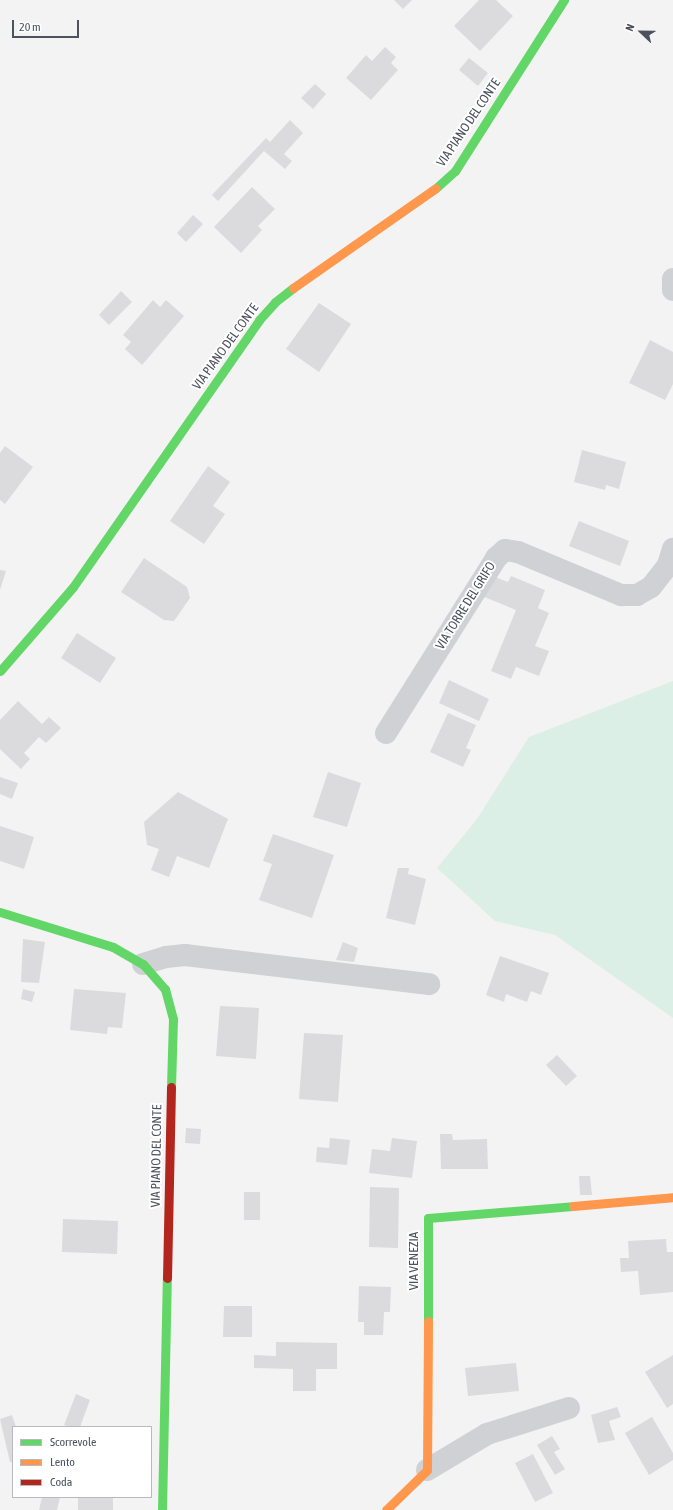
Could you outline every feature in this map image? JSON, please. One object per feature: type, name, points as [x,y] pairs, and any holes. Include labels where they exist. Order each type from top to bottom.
[{"type":"street","name":"VIA PIANO DEL CONTE","points":[[0,671],[73,587],[259,320],[275,302],[442,183],[455,171],[564,0]]},
{"type":"street","points":[[673,279],[673,290]]},
{"type":"street","name":"VIA TORRE DEL GRIFO","points":[[386,733],[496,558],[505,550],[518,552],[621,595],[637,595],[651,587],[668,565],[673,549]]},
{"type":"street","name":"VIA PIANO DEL CONTE","points":[[0,912],[113,947],[143,964],[165,988],[173,1019],[162,1510]]},
{"type":"street","points":[[143,964],[166,957],[185,955],[429,984]]},
{"type":"street","name":"VIA VENEZIA","points":[[427,1470],[428,1218],[673,1197]]},
{"type":"street","points":[[386,1510],[427,1470],[487,1434],[569,1408]]},
{"type":"green space","points":[[673,681],[673,1018],[555,935],[495,921],[437,868],[477,819],[529,737]]},
{"type":"building","points":[[394,0],[412,0],[403,9]]},
{"type":"building","points":[[479,0],[496,0],[513,16],[480,51],[454,26]]},
{"type":"building","points":[[385,47],[396,57],[391,63],[398,70],[371,100],[346,78],[366,55],[372,61]]},
{"type":"building","points":[[469,58],[488,73],[478,86],[459,70]]},
{"type":"building","points":[[315,84],[326,94],[313,109],[301,98]]},
{"type":"building","points":[[290,120],[303,133],[284,154],[292,161],[285,169],[264,151],[218,201],[212,195],[266,138],[270,142]]},
{"type":"building","points":[[252,187],[275,209],[258,226],[262,230],[241,253],[214,227]]},
{"type":"building","points":[[193,215],[203,224],[186,242],[177,233]]},
{"type":"building","points":[[121,291],[132,302],[109,325],[99,315]]},
{"type":"building","points":[[153,300],[160,307],[166,300],[184,316],[142,365],[125,349],[131,342],[123,335]]},
{"type":"building","points":[[319,303],[351,324],[319,372],[286,349]]},
{"type":"building","points":[[650,340],[673,352],[673,384],[665,400],[629,383]]},
{"type":"building","points":[[5,446],[33,467],[5,504],[0,500],[0,453]]},
{"type":"building","points":[[582,450],[626,462],[619,489],[606,485],[605,490],[574,482]]},
{"type":"building","points":[[208,466],[230,482],[213,506],[225,514],[204,544],[170,521]]},
{"type":"building","points":[[579,521],[629,541],[620,566],[569,546]]},
{"type":"building","points":[[144,558],[187,587],[190,598],[174,621],[164,620],[121,592]]},
{"type":"building","points":[[0,570],[6,571],[0,590]]},
{"type":"building","points":[[511,576],[545,590],[538,608],[549,613],[535,646],[549,651],[539,676],[516,667],[511,679],[491,671],[516,610],[482,596],[495,577],[508,582]]},
{"type":"building","points":[[77,633],[116,658],[100,683],[61,658]]},
{"type":"building","points":[[449,680],[489,699],[479,721],[439,703]]},
{"type":"building","points":[[18,701],[42,724],[49,717],[61,728],[46,743],[39,737],[24,753],[30,759],[21,769],[0,749],[0,720]]},
{"type":"building","points":[[448,713],[476,725],[466,748],[471,750],[463,767],[430,752]]},
{"type":"building","points":[[328,772],[361,783],[347,827],[313,817]]},
{"type":"building","points":[[0,777],[18,783],[12,799],[0,794]]},
{"type":"building","points":[[178,792],[228,819],[209,868],[177,856],[169,877],[151,870],[159,849],[147,845],[144,822]]},
{"type":"building","points":[[0,826],[34,837],[24,869],[0,861]]},
{"type":"building","points":[[273,834],[334,855],[312,918],[259,900],[272,864],[263,861]]},
{"type":"building","points":[[398,868],[409,868],[408,874],[426,879],[415,925],[386,918]]},
{"type":"building","points":[[23,939],[45,942],[39,983],[21,982]]},
{"type":"building","points":[[343,942],[358,948],[354,962],[336,960]]},
{"type":"building","points":[[500,956],[549,973],[541,995],[531,991],[527,1002],[506,994],[504,1002],[486,995]]},
{"type":"building","points":[[23,989],[35,992],[32,1002],[21,999]]},
{"type":"building","points":[[74,989],[126,993],[122,1028],[108,1027],[107,1034],[70,1030]]},
{"type":"building","points":[[220,1006],[259,1008],[256,1059],[216,1056]]},
{"type":"building","points":[[304,1033],[343,1035],[338,1102],[299,1099]]},
{"type":"building","points":[[557,1055],[577,1076],[566,1086],[546,1065]]},
{"type":"building","points":[[186,1128],[201,1129],[200,1144],[185,1143]]},
{"type":"building","points":[[440,1134],[452,1134],[453,1140],[487,1139],[488,1169],[441,1169]]},
{"type":"building","points":[[330,1138],[350,1140],[347,1165],[316,1162],[317,1147],[329,1148]]},
{"type":"building","points":[[392,1138],[417,1141],[412,1178],[369,1173],[372,1149],[390,1151]]},
{"type":"building","points":[[579,1176],[590,1176],[592,1195],[580,1195]]},
{"type":"building","points":[[370,1187],[399,1188],[398,1248],[369,1247]]},
{"type":"building","points":[[244,1192],[260,1192],[260,1220],[244,1220]]},
{"type":"building","points":[[63,1219],[118,1221],[117,1254],[62,1252]]},
{"type":"building","points":[[666,1239],[667,1252],[673,1252],[673,1292],[640,1295],[638,1271],[621,1272],[620,1258],[629,1258],[628,1241]]},
{"type":"building","points":[[359,1286],[391,1287],[390,1312],[384,1312],[383,1335],[364,1335],[364,1322],[358,1322]]},
{"type":"building","points":[[224,1306],[252,1306],[252,1337],[223,1337]]},
{"type":"building","points":[[276,1342],[337,1343],[337,1369],[316,1369],[316,1391],[293,1391],[293,1369],[254,1368],[254,1355],[276,1356]]},
{"type":"building","points":[[673,1355],[673,1404],[667,1408],[645,1372]]},
{"type":"building","points":[[516,1363],[519,1391],[468,1396],[465,1368]]},
{"type":"building","points":[[76,1394],[90,1400],[80,1426],[64,1425]]},
{"type":"building","points":[[617,1407],[621,1417],[609,1421],[615,1440],[598,1443],[591,1415]]},
{"type":"building","points":[[12,1415],[16,1426],[12,1426],[12,1462],[10,1462],[0,1419]]},
{"type":"building","points":[[652,1417],[673,1453],[673,1460],[649,1475],[625,1433]]},
{"type":"building","points":[[552,1436],[560,1449],[554,1452],[565,1469],[555,1475],[537,1445]]},
{"type":"building","points":[[533,1454],[553,1493],[535,1502],[515,1463]]},
{"type":"building","points":[[42,1498],[60,1498],[57,1510],[39,1510]]},
{"type":"building","points":[[78,1498],[113,1498],[113,1510],[78,1510]]},
{"type":"traffic: fast","points":[[436,188],[455,171],[564,0]]},
{"type":"traffic: fast","points":[[0,671],[73,587],[259,320],[275,302],[293,288]]},
{"type":"traffic: fast","points":[[0,912],[113,947],[143,964],[165,989],[173,1019],[171,1087]]},
{"type":"traffic: fast","points":[[428,1321],[428,1218],[573,1206]]},
{"type":"traffic: fast","points":[[162,1510],[167,1278]]},
{"type":"traffic: slow","points":[[293,288],[436,188]]},
{"type":"traffic: slow","points":[[573,1206],[673,1197]]},
{"type":"traffic: slow","points":[[386,1510],[427,1470],[428,1321]]},
{"type":"traffic: jam","points":[[167,1278],[171,1087]]}]
